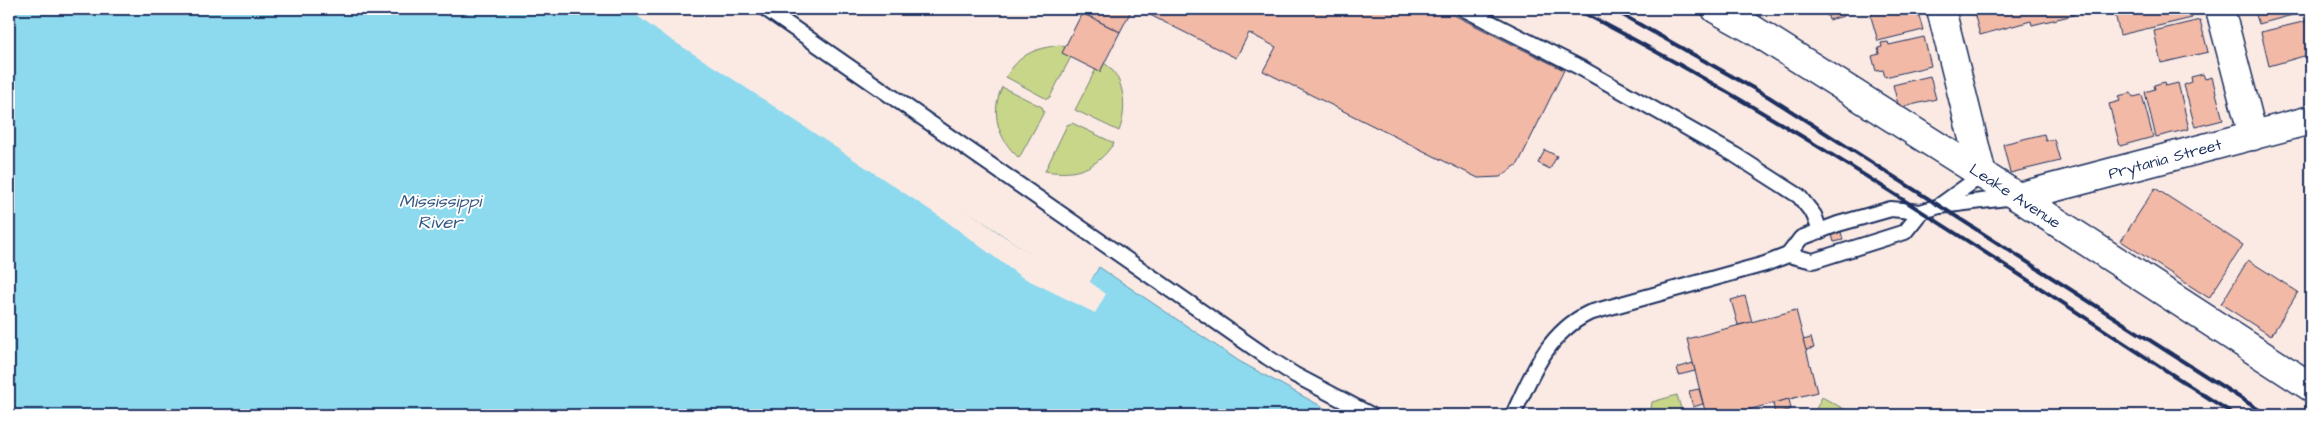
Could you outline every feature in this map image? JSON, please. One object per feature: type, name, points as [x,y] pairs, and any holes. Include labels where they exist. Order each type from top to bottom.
[{"type":"street","name":"Leake Avenue","points":[[1716,9],[1752,29],[2018,197],[2311,387]]},
{"type":"street","points":[[1942,9],[1982,175]]},
{"type":"street","points":[[2220,9],[2253,136]]},
{"type":"street","name":"Prytania Street","points":[[2018,197],[2311,120]]},
{"type":"lane","points":[[766,9],[1267,357],[1303,380],[1372,415]]},
{"type":"lane","points":[[1464,9],[1581,68],[1736,155],[1799,196],[1814,215],[1820,231]]},
{"type":"lane","points":[[1939,206],[1982,175]]},
{"type":"lane","points":[[1513,415],[1554,338],[1574,320],[1588,313],[1765,264],[1788,255],[1801,238],[1891,210],[1921,212],[1939,206],[2018,197]]},
{"type":"lane","points":[[1788,255],[1813,261],[1905,232],[1921,212]]},
{"type":"green space","points":[[1060,45],[1074,51],[1050,97],[1047,99],[1006,77],[1011,69],[1028,54],[1042,48]]},
{"type":"green space","points":[[1100,61],[1115,73],[1122,92],[1124,102],[1119,131],[1075,110]]},
{"type":"green space","points":[[1002,87],[1042,107],[1044,112],[1019,158],[1006,143],[998,125],[997,106]]},
{"type":"green space","points":[[1072,123],[1114,143],[1100,159],[1084,169],[1066,172],[1045,171],[1067,125]]},
{"type":"green space","points":[[1677,395],[1683,415],[1650,415],[1652,402]]},
{"type":"green space","points":[[1822,397],[1855,415],[1813,415]]},
{"type":"water","name":"Mississippi River","points":[[9,9],[671,9],[1084,291],[1099,267],[1239,361],[1337,415],[9,415]]},
{"type":"pier","points":[[628,9],[675,9],[834,116],[999,233],[1083,288],[1095,268],[1097,269],[1090,282],[1106,294],[1095,313],[1020,276],[942,218],[659,32]]},
{"type":"building","points":[[1084,9],[1132,9],[1120,32],[1082,13]]},
{"type":"building","points":[[1138,9],[1442,9],[1564,70],[1518,164],[1500,177],[1478,178],[1263,71],[1276,47],[1249,33],[1236,58]]},
{"type":"building","points":[[1826,9],[1842,9],[1844,16],[1829,20]]},
{"type":"building","points":[[1871,9],[1917,9],[1923,30],[1878,41],[1871,17]]},
{"type":"building","points":[[1973,9],[2073,9],[2074,15],[2032,25],[2031,21],[1980,35]]},
{"type":"building","points":[[2114,9],[2190,9],[2192,18],[2120,35]]},
{"type":"building","points":[[2254,9],[2311,9],[2311,10],[2259,24]]},
{"type":"building","points":[[1082,13],[1120,32],[1100,72],[1062,53]]},
{"type":"building","points":[[2200,20],[2208,52],[2161,63],[2154,31]]},
{"type":"building","points":[[2311,20],[2311,54],[2269,66],[2261,32]]},
{"type":"building","points":[[1924,37],[1931,66],[1885,77],[1883,70],[1876,71],[1872,56],[1879,54],[1878,48],[1882,47],[1881,43],[1888,42],[1889,45]]},
{"type":"building","points":[[2203,74],[2205,79],[2212,77],[2223,120],[2195,127],[2184,85],[2192,82],[2191,77]]},
{"type":"building","points":[[1930,76],[1936,99],[1899,108],[1893,85]]},
{"type":"building","points":[[2165,82],[2166,86],[2178,83],[2189,129],[2156,137],[2145,92],[2155,89],[2154,85]]},
{"type":"building","points":[[2131,93],[2133,97],[2142,95],[2153,137],[2120,146],[2109,104],[2120,101],[2118,96]]},
{"type":"building","points":[[2044,134],[2046,141],[2054,139],[2060,161],[2010,173],[2003,144]]},
{"type":"building","points":[[1545,150],[1557,156],[1550,169],[1538,163]]},
{"type":"building","points":[[2155,188],[2243,245],[2209,298],[2121,241]]},
{"type":"building","points":[[1841,232],[1843,240],[1834,242],[1832,235]]},
{"type":"building","points":[[2248,260],[2298,292],[2271,336],[2221,304]]},
{"type":"building","points":[[1745,296],[1752,322],[1738,325],[1731,300]]},
{"type":"building","points":[[1796,310],[1817,392],[1728,415],[1706,415],[1687,339]]},
{"type":"building","points":[[1811,338],[1814,348],[1806,350],[1803,340]]},
{"type":"building","points":[[1693,363],[1695,371],[1679,375],[1677,368]]},
{"type":"building","points":[[1699,389],[1703,404],[1693,407],[1689,391]]},
{"type":"building","points":[[1789,399],[1791,409],[1775,414],[1773,403]]},
{"type":"railway","points":[[1576,9],[1661,55],[1828,153],[1910,204],[2235,415]]},
{"type":"railway","points":[[1612,9],[1769,97],[2267,415]]}]
